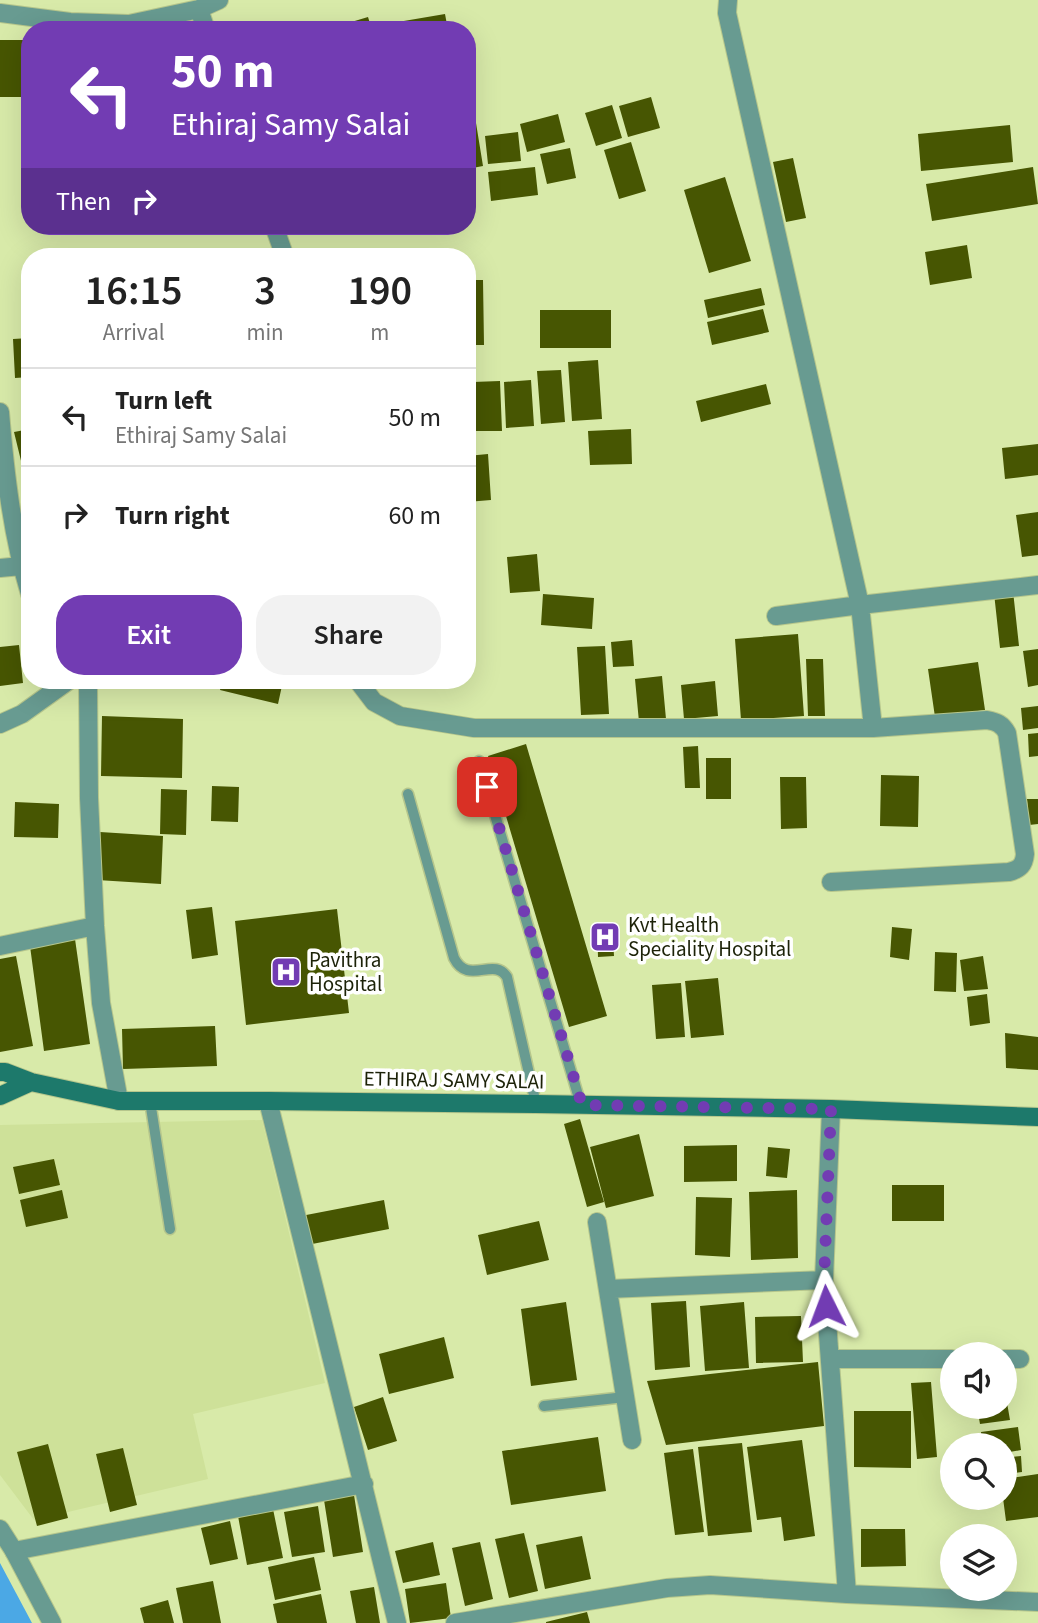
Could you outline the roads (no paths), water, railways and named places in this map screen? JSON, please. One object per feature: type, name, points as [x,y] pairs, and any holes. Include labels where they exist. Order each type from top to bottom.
[{"type":"main road","name":"ETHIRAJ SAMY SALAI","points":[[0,1072],[32,1082],[119,1101],[536,1104],[1038,1116]]},
{"type":"main road","points":[[0,1096],[32,1082]]},
{"type":"street","points":[[143,21],[199,9],[219,0]]},
{"type":"street","points":[[728,0],[727,13],[860,605],[873,728]]},
{"type":"street","points":[[199,9],[203,21]]},
{"type":"street","points":[[0,13],[62,21]]},
{"type":"street","points":[[0,412],[4,462],[21,566],[0,568]]},
{"type":"street","points":[[776,616],[1038,585]]},
{"type":"street","points":[[0,724],[22,714],[56,689]]},
{"type":"street","points":[[88,689],[89,798],[95,926],[101,1003],[119,1101]]},
{"type":"street","points":[[364,689],[374,702],[400,716],[474,728],[873,728],[987,720],[1003,725],[1007,733],[1025,854],[1021,867],[1009,872],[831,882]]},
{"type":"street","points":[[0,946],[95,926]]},
{"type":"street","points":[[268,1101],[397,1623]]},
{"type":"street","points":[[831,1109],[824,1280],[847,1594]]},
{"type":"street","points":[[597,1222],[632,1440]]},
{"type":"street","points":[[608,1289],[824,1280]]},
{"type":"street","points":[[830,1359],[940,1359]]},
{"type":"street","points":[[14,1551],[364,1484]]},
{"type":"street","points":[[0,1529],[52,1623]]},
{"type":"street","points":[[454,1623],[667,1588],[710,1585],[1038,1602]]},
{"type":"lane","points":[[479,761],[582,1105]]},
{"type":"lane","points":[[408,794],[453,958],[457,965],[465,970],[498,968],[507,977],[536,1104]]},
{"type":"lane","points":[[150,1101],[170,1229]]},
{"type":"lane","points":[[544,1406],[625,1397]]},
{"type":"water","points":[[0,1563],[32,1623],[0,1623]]},
{"type":"place","name":"Kvt Health Speciality Hospital","points":[[605,937]]},
{"type":"place","name":"Pavithra Hospital","points":[[286,972]]}]
